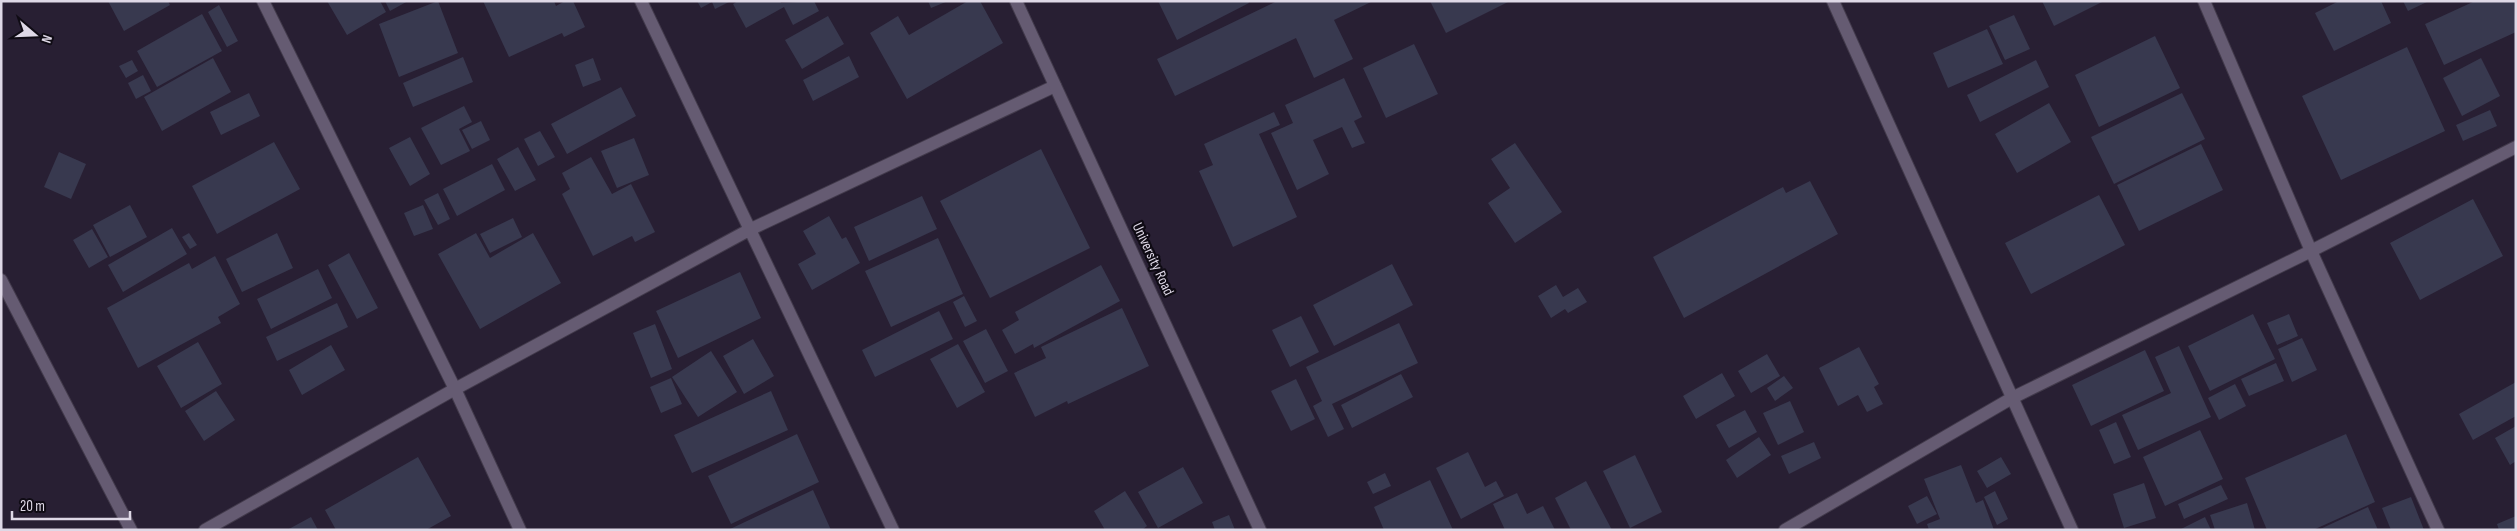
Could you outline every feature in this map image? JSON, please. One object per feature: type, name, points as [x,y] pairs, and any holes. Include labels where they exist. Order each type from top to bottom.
[{"type":"street","points":[[263,1],[455,389],[520,530]]},
{"type":"street","points":[[641,1],[893,530]]},
{"type":"street","name":"University Road","points":[[1016,1],[1260,530]]},
{"type":"street","points":[[1833,1],[2072,530]]},
{"type":"street","points":[[2204,1],[2312,251],[2438,530]]},
{"type":"street","points":[[205,530],[455,389],[749,230],[1055,86]]},
{"type":"street","points":[[1785,530],[2012,398],[2312,251],[2516,147]]},
{"type":"street","points":[[1,280],[131,530]]},
{"type":"building","points":[[108,1],[168,1],[170,5],[124,31]]},
{"type":"building","points":[[327,1],[380,1],[386,12],[347,35]]},
{"type":"building","points":[[385,1],[408,1],[390,11]]},
{"type":"building","points":[[438,1],[458,53],[399,77],[379,24]]},
{"type":"building","points":[[483,1],[554,1],[556,6],[565,1],[573,1],[585,27],[564,37],[562,33],[509,57]]},
{"type":"building","points":[[697,1],[731,1],[715,9],[712,2],[701,8]]},
{"type":"building","points":[[738,1],[780,1],[781,3],[814,1],[819,11],[793,25],[784,7],[746,28],[733,4]]},
{"type":"building","points":[[928,1],[948,1],[931,8]]},
{"type":"building","points":[[968,1],[980,1],[1003,43],[907,99],[870,33],[898,16],[909,35]]},
{"type":"building","points":[[1158,1],[1248,1],[1249,3],[1177,40]]},
{"type":"building","points":[[1277,1],[1373,1],[1334,20],[1353,59],[1314,78],[1296,38],[1175,96],[1157,59]]},
{"type":"building","points":[[1430,1],[1510,1],[1446,33]]},
{"type":"building","points":[[2042,1],[2104,1],[2054,26]]},
{"type":"building","points":[[2339,1],[2381,1],[2391,23],[2334,51],[2315,13]]},
{"type":"building","points":[[2403,1],[2429,1],[2408,11]]},
{"type":"building","points":[[2475,1],[2514,1],[2516,32],[2444,65],[2425,24]]},
{"type":"building","points":[[219,5],[238,41],[227,47],[208,12]]},
{"type":"building","points":[[202,14],[222,51],[157,87],[137,51]]},
{"type":"building","points":[[2014,15],[2030,49],[2005,60],[1989,26]]},
{"type":"building","points":[[828,16],[844,44],[802,69],[785,40]]},
{"type":"building","points":[[1987,29],[2003,64],[1948,88],[1933,53]]},
{"type":"building","points":[[2155,36],[2180,88],[2099,127],[2075,75]]},
{"type":"building","points":[[1414,44],[1438,94],[1386,118],[1363,68]]},
{"type":"building","points":[[2407,47],[2445,131],[2341,180],[2302,96]]},
{"type":"building","points":[[849,56],[859,77],[813,101],[803,80]]},
{"type":"building","points":[[463,57],[473,82],[413,107],[403,83]]},
{"type":"building","points":[[213,58],[231,92],[162,131],[144,97]]},
{"type":"building","points":[[593,58],[601,80],[583,87],[575,65]]},
{"type":"building","points":[[2481,58],[2500,96],[2462,116],[2443,78]]},
{"type":"building","points":[[132,60],[138,71],[126,78],[119,66]]},
{"type":"building","points":[[2036,60],[2049,87],[1980,122],[1967,95]]},
{"type":"building","points":[[143,75],[151,91],[136,99],[128,83]]},
{"type":"building","points":[[1344,78],[1362,117],[1354,121],[1365,143],[1352,148],[1342,127],[1313,140],[1329,174],[1297,190],[1271,133],[1293,123],[1285,105]]},
{"type":"building","points":[[621,87],[636,116],[567,154],[551,124]]},
{"type":"building","points":[[249,93],[260,116],[221,135],[210,112]]},
{"type":"building","points":[[2182,93],[2205,139],[2114,184],[2091,137]]},
{"type":"building","points":[[2049,103],[2071,142],[2017,173],[1995,134]]},
{"type":"building","points":[[464,106],[472,122],[459,129],[470,151],[441,165],[421,128]]},
{"type":"building","points":[[2490,110],[2497,126],[2463,141],[2456,125]]},
{"type":"building","points":[[1274,112],[1280,125],[1259,134],[1297,217],[1233,247],[1199,171],[1213,165],[1204,144]]},
{"type":"building","points":[[481,121],[490,140],[472,149],[462,130]]},
{"type":"building","points":[[540,131],[555,157],[538,166],[524,139]]},
{"type":"building","points":[[410,137],[430,174],[410,186],[389,148]]},
{"type":"building","points":[[634,138],[649,175],[617,188],[601,151]]},
{"type":"building","points":[[274,142],[300,189],[217,234],[192,186]]},
{"type":"building","points":[[1515,143],[1562,212],[1515,243],[1488,203],[1510,188],[1491,159]]},
{"type":"building","points":[[2201,144],[2223,190],[2139,231],[2117,185]]},
{"type":"building","points":[[518,147],[536,180],[515,191],[497,159]]},
{"type":"building","points":[[1041,149],[1090,248],[990,298],[940,201]]},
{"type":"building","points":[[59,152],[86,164],[71,199],[44,187]]},
{"type":"building","points":[[591,157],[612,194],[631,184],[655,232],[635,242],[632,236],[593,256],[562,194],[570,189],[562,173]]},
{"type":"building","points":[[492,164],[505,190],[457,216],[443,189]]},
{"type":"building","points":[[1810,181],[1838,234],[1684,318],[1653,257],[1783,187],[1786,193]]},
{"type":"building","points":[[438,193],[450,219],[438,225],[424,200]]},
{"type":"building","points":[[2099,195],[2125,245],[2031,294],[2005,243]]},
{"type":"building","points":[[922,196],[937,229],[869,261],[854,227]]},
{"type":"building","points":[[2473,199],[2503,256],[2420,300],[2390,243]]},
{"type":"building","points":[[130,205],[147,237],[110,257],[93,225]]},
{"type":"building","points":[[423,205],[433,229],[414,236],[404,213]]},
{"type":"building","points":[[829,216],[842,239],[846,237],[860,263],[812,290],[798,264],[816,254],[803,231]]},
{"type":"building","points":[[513,218],[522,237],[490,253],[480,234]]},
{"type":"building","points":[[172,228],[187,254],[123,292],[108,265]]},
{"type":"building","points":[[92,229],[108,257],[89,268],[73,240]]},
{"type":"building","points":[[189,233],[197,245],[190,249],[182,237]]},
{"type":"building","points":[[277,233],[293,268],[242,292],[226,259]]},
{"type":"building","points":[[476,233],[490,258],[533,233],[561,283],[480,329],[438,254]]},
{"type":"building","points":[[938,238],[963,294],[891,327],[865,271]]},
{"type":"building","points":[[349,253],[378,308],[357,319],[328,265]]},
{"type":"building","points":[[215,256],[240,304],[218,317],[221,323],[138,368],[107,308],[189,263],[192,269]]},
{"type":"building","points":[[1392,264],[1413,305],[1334,346],[1313,305]]},
{"type":"building","points":[[1101,265],[1120,301],[1034,348],[1033,344],[1015,354],[1002,330],[1019,320],[1015,312]]},
{"type":"building","points":[[318,269],[332,298],[271,329],[257,299]]},
{"type":"building","points":[[740,272],[761,318],[678,358],[656,311]]},
{"type":"building","points":[[1556,285],[1563,297],[1578,288],[1587,302],[1568,313],[1565,309],[1551,318],[1538,296]]},
{"type":"building","points":[[964,296],[977,321],[965,327],[953,302]]},
{"type":"building","points":[[337,303],[348,327],[277,361],[266,337]]},
{"type":"building","points":[[1122,308],[1149,366],[1068,404],[1067,401],[1035,417],[1014,373],[1046,358],[1041,347]]},
{"type":"building","points":[[939,311],[953,339],[875,377],[862,350]]},
{"type":"building","points":[[2253,314],[2275,359],[2210,391],[2188,346]]},
{"type":"building","points":[[2289,314],[2298,336],[2277,345],[2267,323]]},
{"type":"building","points":[[1301,316],[1319,352],[1290,367],[1272,330]]},
{"type":"building","points":[[1399,323],[1418,363],[1332,404],[1344,429],[1328,437],[1313,406],[1322,401],[1306,367]]},
{"type":"building","points":[[655,324],[672,369],[651,378],[633,333]]},
{"type":"building","points":[[986,329],[1008,371],[985,383],[963,341]]},
{"type":"building","points":[[2302,338],[2317,370],[2292,382],[2278,349]]},
{"type":"building","points":[[753,339],[774,376],[744,394],[723,356]]},
{"type":"building","points":[[198,342],[222,384],[181,408],[157,366]]},
{"type":"building","points":[[958,344],[985,392],[957,408],[930,359]]},
{"type":"building","points":[[331,345],[345,370],[302,395],[289,370]]},
{"type":"building","points":[[2179,346],[2211,417],[2138,450],[2122,415],[2171,393],[2155,357]]},
{"type":"building","points":[[1859,347],[1879,384],[1874,387],[1883,404],[1867,412],[1858,395],[1838,406],[1819,368]]},
{"type":"building","points":[[2145,350],[2164,391],[2091,426],[2072,385]]},
{"type":"building","points":[[711,351],[737,392],[698,417],[672,377]]},
{"type":"building","points":[[1767,354],[1780,376],[1751,393],[1738,371]]},
{"type":"building","points":[[2276,363],[2284,381],[2249,396],[2241,379]]},
{"type":"building","points":[[1722,373],[1735,396],[1696,419],[1683,396]]},
{"type":"building","points":[[1401,374],[1413,397],[1352,428],[1341,405]]},
{"type":"building","points":[[1784,376],[1793,388],[1775,401],[1767,388]]},
{"type":"building","points":[[671,378],[682,404],[661,413],[650,387]]},
{"type":"building","points":[[1296,379],[1315,419],[1291,431],[1271,391]]},
{"type":"building","points":[[2516,382],[2516,416],[2473,440],[2459,414]]},
{"type":"building","points":[[2235,384],[2246,406],[2219,420],[2208,398]]},
{"type":"building","points":[[216,391],[235,420],[204,441],[185,411]]},
{"type":"building","points":[[771,391],[788,430],[692,473],[674,435]]},
{"type":"building","points":[[1790,401],[1804,432],[1778,445],[1763,413]]},
{"type":"building","points":[[1745,410],[1757,432],[1729,448],[1716,425]]},
{"type":"building","points":[[2116,422],[2131,457],[2114,464],[2099,430]]},
{"type":"building","points":[[2516,426],[2516,461],[2510,465],[2495,438]]},
{"type":"building","points":[[2200,430],[2223,479],[2165,506],[2143,457]]},
{"type":"building","points":[[797,434],[819,482],[731,524],[708,476]]},
{"type":"building","points":[[2346,434],[2375,502],[2313,530],[2267,530],[2245,478]]},
{"type":"building","points":[[1759,437],[1771,455],[1737,478],[1726,460]]},
{"type":"building","points":[[1814,442],[1821,458],[1789,474],[1781,456]]},
{"type":"building","points":[[1468,452],[1485,487],[1496,481],[1504,496],[1461,519],[1436,468]]},
{"type":"building","points":[[1635,455],[1662,512],[1630,528],[1603,471]]},
{"type":"building","points":[[418,457],[451,516],[426,530],[336,530],[325,510]]},
{"type":"building","points":[[2001,457],[2011,474],[1987,488],[1977,471]]},
{"type":"building","points":[[1961,465],[1976,503],[1983,500],[1994,530],[1929,530],[1927,524],[1940,519],[1924,479]]},
{"type":"building","points":[[1183,467],[1203,503],[1158,528],[1138,492]]},
{"type":"building","points":[[1385,473],[1391,486],[1373,494],[1367,482]]},
{"type":"building","points":[[1430,480],[1453,530],[1384,530],[1374,507]]},
{"type":"building","points":[[1586,481],[1612,530],[1571,530],[1555,498]]},
{"type":"building","points":[[2144,483],[2156,518],[2124,528],[2113,494]]},
{"type":"building","points":[[2221,485],[2228,499],[2184,519],[2178,504]]},
{"type":"building","points":[[813,490],[831,530],[728,530]]},
{"type":"building","points":[[1125,491],[1147,526],[1142,530],[1105,530],[1094,511]]},
{"type":"building","points":[[1995,491],[2008,519],[1997,525],[1984,497]]},
{"type":"building","points":[[1517,493],[1527,514],[1543,506],[1555,530],[1505,530],[1493,504]]},
{"type":"building","points":[[1927,496],[1937,514],[1917,524],[1908,506]]},
{"type":"building","points":[[2411,497],[2424,530],[2391,530],[2382,508]]},
{"type":"building","points":[[2247,503],[2255,530],[2215,530],[2210,515]]},
{"type":"building","points":[[2368,507],[2378,530],[2318,530]]},
{"type":"building","points":[[1229,515],[1235,530],[1215,530],[1212,522]]},
{"type":"building","points":[[2516,516],[2516,530],[2499,530],[2497,524]]},
{"type":"building","points":[[311,517],[318,530],[287,530]]},
{"type":"building","points":[[2205,517],[2211,530],[2179,530]]}]
